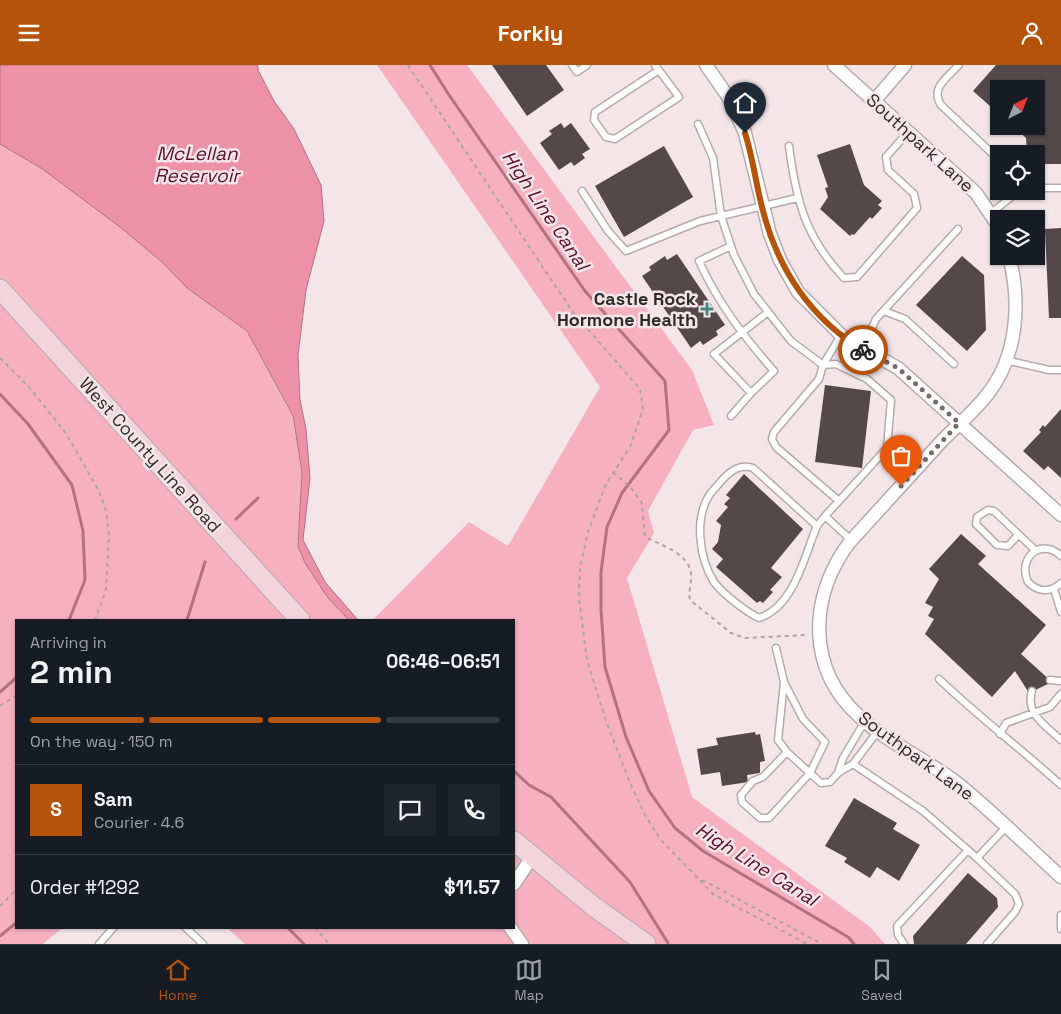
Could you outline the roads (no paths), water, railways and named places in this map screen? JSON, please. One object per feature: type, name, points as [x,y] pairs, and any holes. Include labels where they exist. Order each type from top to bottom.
[{"type":"main road","name":"West County Line Road","points":[[0,289],[299,619]]},
{"type":"main road","points":[[515,842],[593,906],[646,944]]},
{"type":"street","name":"Southpark Lane","points":[[834,65],[976,193],[990,212]]},
{"type":"street","points":[[874,101],[905,65]]},
{"type":"street","points":[[710,66],[745,133],[751,152],[762,207],[780,260],[794,285],[813,308],[841,335],[862,349],[898,368],[1061,515]]},
{"type":"street","name":"Southpark Lane","points":[[1010,265],[1016,301],[1013,338],[1006,360],[989,393],[851,540],[837,559],[823,591],[819,635],[826,669],[839,693],[866,721],[957,783],[1061,877]]},
{"type":"street","points":[[515,882],[532,857]]},
{"type":"street","points":[[511,929],[522,944]]},
{"type":"lane","points":[[572,65],[577,72],[587,65]]},
{"type":"lane","points":[[959,65],[936,89],[936,97],[941,105],[990,152]]},
{"type":"lane","points":[[657,67],[679,97],[615,139],[606,137],[594,120],[595,112],[657,67]]},
{"type":"lane","points":[[698,124],[713,158],[721,216],[731,246],[754,293],[767,313],[791,341],[823,365],[836,364],[867,379],[891,400],[887,448],[817,526],[790,593],[775,609],[758,618],[748,613],[715,583],[708,567],[700,532],[706,501],[710,493],[730,472],[745,466],[753,468],[817,526]]},
{"type":"lane","points":[[789,146],[797,198],[806,223],[827,261],[844,279],[857,277],[916,208],[914,194],[888,170],[886,157],[908,131]]},
{"type":"lane","points":[[1045,188],[1061,188]]},
{"type":"lane","points":[[582,191],[608,231],[626,251],[700,221],[797,198]]},
{"type":"lane","points":[[995,210],[1008,200]]},
{"type":"lane","points":[[862,349],[876,319],[958,229]]},
{"type":"lane","points":[[731,246],[699,261],[722,305],[741,333],[774,371],[731,416]]},
{"type":"lane","points":[[884,311],[905,319],[954,364]]},
{"type":"lane","points":[[752,393],[714,354],[767,313]]},
{"type":"lane","points":[[839,501],[776,447],[772,439],[774,432],[819,379],[823,365],[841,335]]},
{"type":"lane","points":[[1006,360],[1049,370],[1061,370]]},
{"type":"lane","points":[[1018,535],[1008,546],[997,545],[978,528],[976,524],[977,517],[988,510],[994,511],[1036,551]]},
{"type":"lane","points":[[825,516],[851,540]]},
{"type":"lane","points":[[1061,554],[1048,549],[1036,551],[1026,561],[1025,575],[1028,582],[1040,590],[1054,589],[1061,583]]},
{"type":"lane","points":[[1054,589],[1061,612]]},
{"type":"lane","points":[[776,648],[784,682],[803,719],[825,742],[810,773],[769,818],[760,818],[742,802],[742,795],[753,781],[763,777],[787,752]]},
{"type":"lane","points":[[939,679],[1000,734],[1009,739],[1061,785]]},
{"type":"lane","points":[[1050,680],[1061,681]]},
{"type":"lane","points":[[784,682],[778,740],[787,752],[821,783],[830,783],[838,773],[843,758],[866,721]]},
{"type":"lane","points":[[1032,691],[1030,700],[1033,714],[1061,740]]},
{"type":"lane","points":[[1000,734],[1006,723],[1050,707],[1060,697]]},
{"type":"lane","points":[[838,773],[853,764],[879,730]]},
{"type":"lane","points":[[853,764],[923,811],[1015,894],[1019,904],[1015,912],[987,944]]},
{"type":"lane","points":[[977,858],[1006,827]]},
{"type":"lane","points":[[904,944],[898,935],[898,926],[968,850]]},
{"type":"lane","points":[[1061,915],[1061,929]]},
{"type":"lane","points":[[99,944],[112,929]]},
{"type":"lane","points":[[187,929],[203,944]]},
{"type":"water","name":"McLellan Reservoir","points":[[0,65],[258,65],[258,70],[274,101],[294,129],[321,185],[324,221],[306,290],[298,355],[300,400],[306,429],[310,478],[303,540],[325,582],[357,619],[348,619],[328,598],[305,563],[298,546],[302,472],[293,416],[247,331],[187,288],[162,262],[120,227],[41,168],[0,144]]},
{"type":"waterway","name":"High Line Canal","points":[[430,65],[585,291],[665,381],[669,430],[622,493],[607,527],[601,572],[601,610],[605,667],[626,737],[649,791],[675,828],[703,851],[848,937],[854,944]]},
{"type":"waterway","name":"High Line Canal","points":[[0,394],[28,424],[72,485],[83,531],[85,580],[69,619]]},
{"type":"waterway","points":[[236,519],[258,498]]},
{"type":"waterway","points":[[187,619],[205,562]]},
{"type":"waterway","name":"High Line Canal","points":[[0,692],[15,679]]},
{"type":"waterway","points":[[515,772],[529,785],[551,797],[630,882],[668,943]]},
{"type":"waterway","name":"High Line Canal","points":[[0,936],[15,924]]},
{"type":"waterway","name":"High Line Canal","points":[[289,929],[304,944]]},
{"type":"place","name":"Castle Rock Hormone Health","points":[[707,309]]}]
